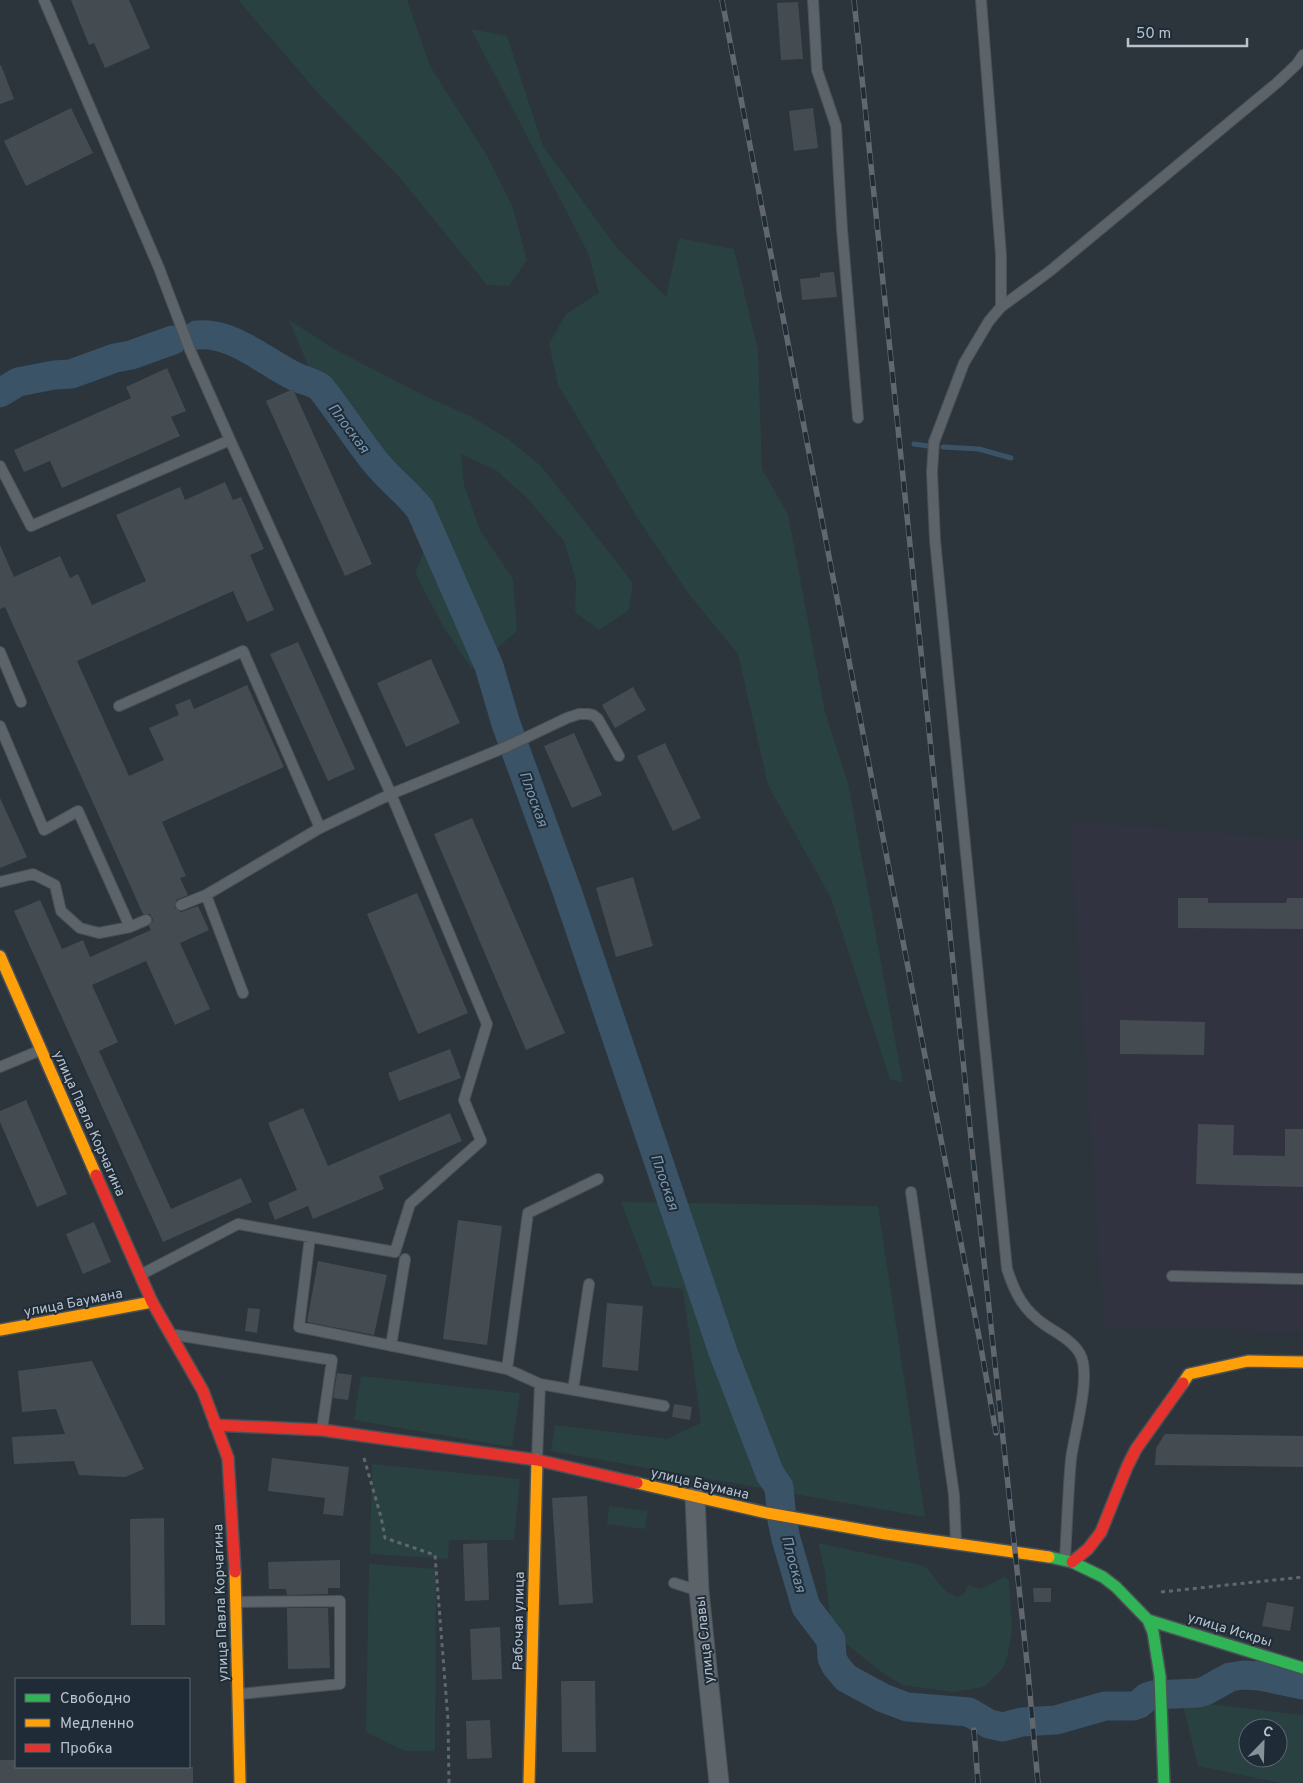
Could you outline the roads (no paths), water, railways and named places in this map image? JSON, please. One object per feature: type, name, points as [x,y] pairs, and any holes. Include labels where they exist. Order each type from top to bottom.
[{"type":"main road","name":"улица Павла Корчагина","points":[[0,956],[152,1302],[203,1391],[228,1458],[237,1602],[240,1783]]},
{"type":"main road","name":"улица Баумана","points":[[0,1330],[152,1302]]},
{"type":"main road","points":[[1068,1561],[1088,1549],[1101,1532],[1136,1449],[1189,1374],[1248,1361],[1303,1362]]},
{"type":"main road","points":[[215,1425],[322,1430]]},
{"type":"main road","name":"улица Баумана","points":[[322,1430],[537,1460],[767,1513],[1068,1561],[1103,1577],[1139,1609],[1148,1620]]},
{"type":"main road","name":"Рабочая улица","points":[[530,1783],[537,1460]]},
{"type":"main road","points":[[1148,1620],[1153,1632],[1160,1676],[1164,1783]]},
{"type":"main road","name":"улица Искры","points":[[1148,1620],[1303,1668]]},
{"type":"street","name":"улица Славы","points":[[695,1497],[699,1591],[719,1783]]},
{"type":"lane","points":[[44,0],[160,268],[190,350],[391,794],[487,1024],[464,1100],[480,1141],[410,1204],[395,1252],[238,1224],[140,1275]]},
{"type":"lane","points":[[813,0],[817,70],[836,126],[842,228],[858,418]]},
{"type":"lane","points":[[981,0],[1001,255],[1001,308]]},
{"type":"lane","points":[[1068,1561],[1071,1457],[1083,1389],[1084,1363],[1075,1347],[1043,1323],[1019,1300],[1007,1269],[935,531],[932,472],[934,442],[964,363],[989,321],[1001,308],[1050,272],[1278,82],[1293,68],[1303,54]]},
{"type":"lane","points":[[0,466],[30,526],[230,440]]},
{"type":"lane","points":[[119,706],[243,651],[320,828]]},
{"type":"lane","points":[[0,652],[21,702]]},
{"type":"lane","points":[[181,905],[206,896],[320,828],[391,794],[506,747],[567,718],[588,714],[593,715],[598,719],[619,756]]},
{"type":"lane","points":[[0,726],[44,830],[78,811],[130,928]]},
{"type":"lane","points":[[0,882],[33,874],[55,885],[61,911],[80,928],[99,933],[130,928],[146,920]]},
{"type":"lane","points":[[206,896],[243,993]]},
{"type":"lane","points":[[0,1067],[42,1050]]},
{"type":"lane","points":[[507,1369],[528,1213],[598,1179]]},
{"type":"lane","points":[[911,1192],[954,1495],[956,1544]]},
{"type":"lane","points":[[310,1237],[298,1327],[507,1369],[540,1384],[664,1406]]},
{"type":"lane","points":[[391,1346],[405,1259]]},
{"type":"lane","points":[[1172,1276],[1303,1278]]},
{"type":"lane","points":[[574,1390],[589,1284]]},
{"type":"lane","points":[[170,1334],[332,1360],[322,1430]]},
{"type":"lane","points":[[537,1460],[540,1384]]},
{"type":"lane","points":[[674,1583],[699,1591]]},
{"type":"lane","points":[[237,1602],[340,1601],[340,1684],[238,1694]]},
{"type":"waterway","name":"Плоская","points":[[197,335],[210,335],[236,343],[296,377],[321,388],[378,466],[420,509],[489,666],[506,724],[567,891],[723,1352],[770,1474],[779,1487],[786,1539],[806,1607],[831,1640],[832,1658],[836,1666],[846,1678],[883,1698],[907,1707],[969,1712],[989,1724],[1003,1727],[1022,1722],[1056,1720],[1105,1706],[1133,1706],[1153,1695],[1198,1693],[1230,1677],[1243,1675],[1260,1676],[1303,1685]]},
{"type":"waterway","name":"Плоская","points":[[0,393],[18,382],[54,375],[71,374],[173,340]]},
{"type":"waterway","points":[[914,444],[928,446]]},
{"type":"waterway","points":[[943,447],[979,449],[1011,458]]},
{"type":"railway","points":[[722,0],[996,1433]]},
{"type":"railway","points":[[854,0],[1038,1783]]},
{"type":"railway","points":[[974,1730],[978,1783]]}]
